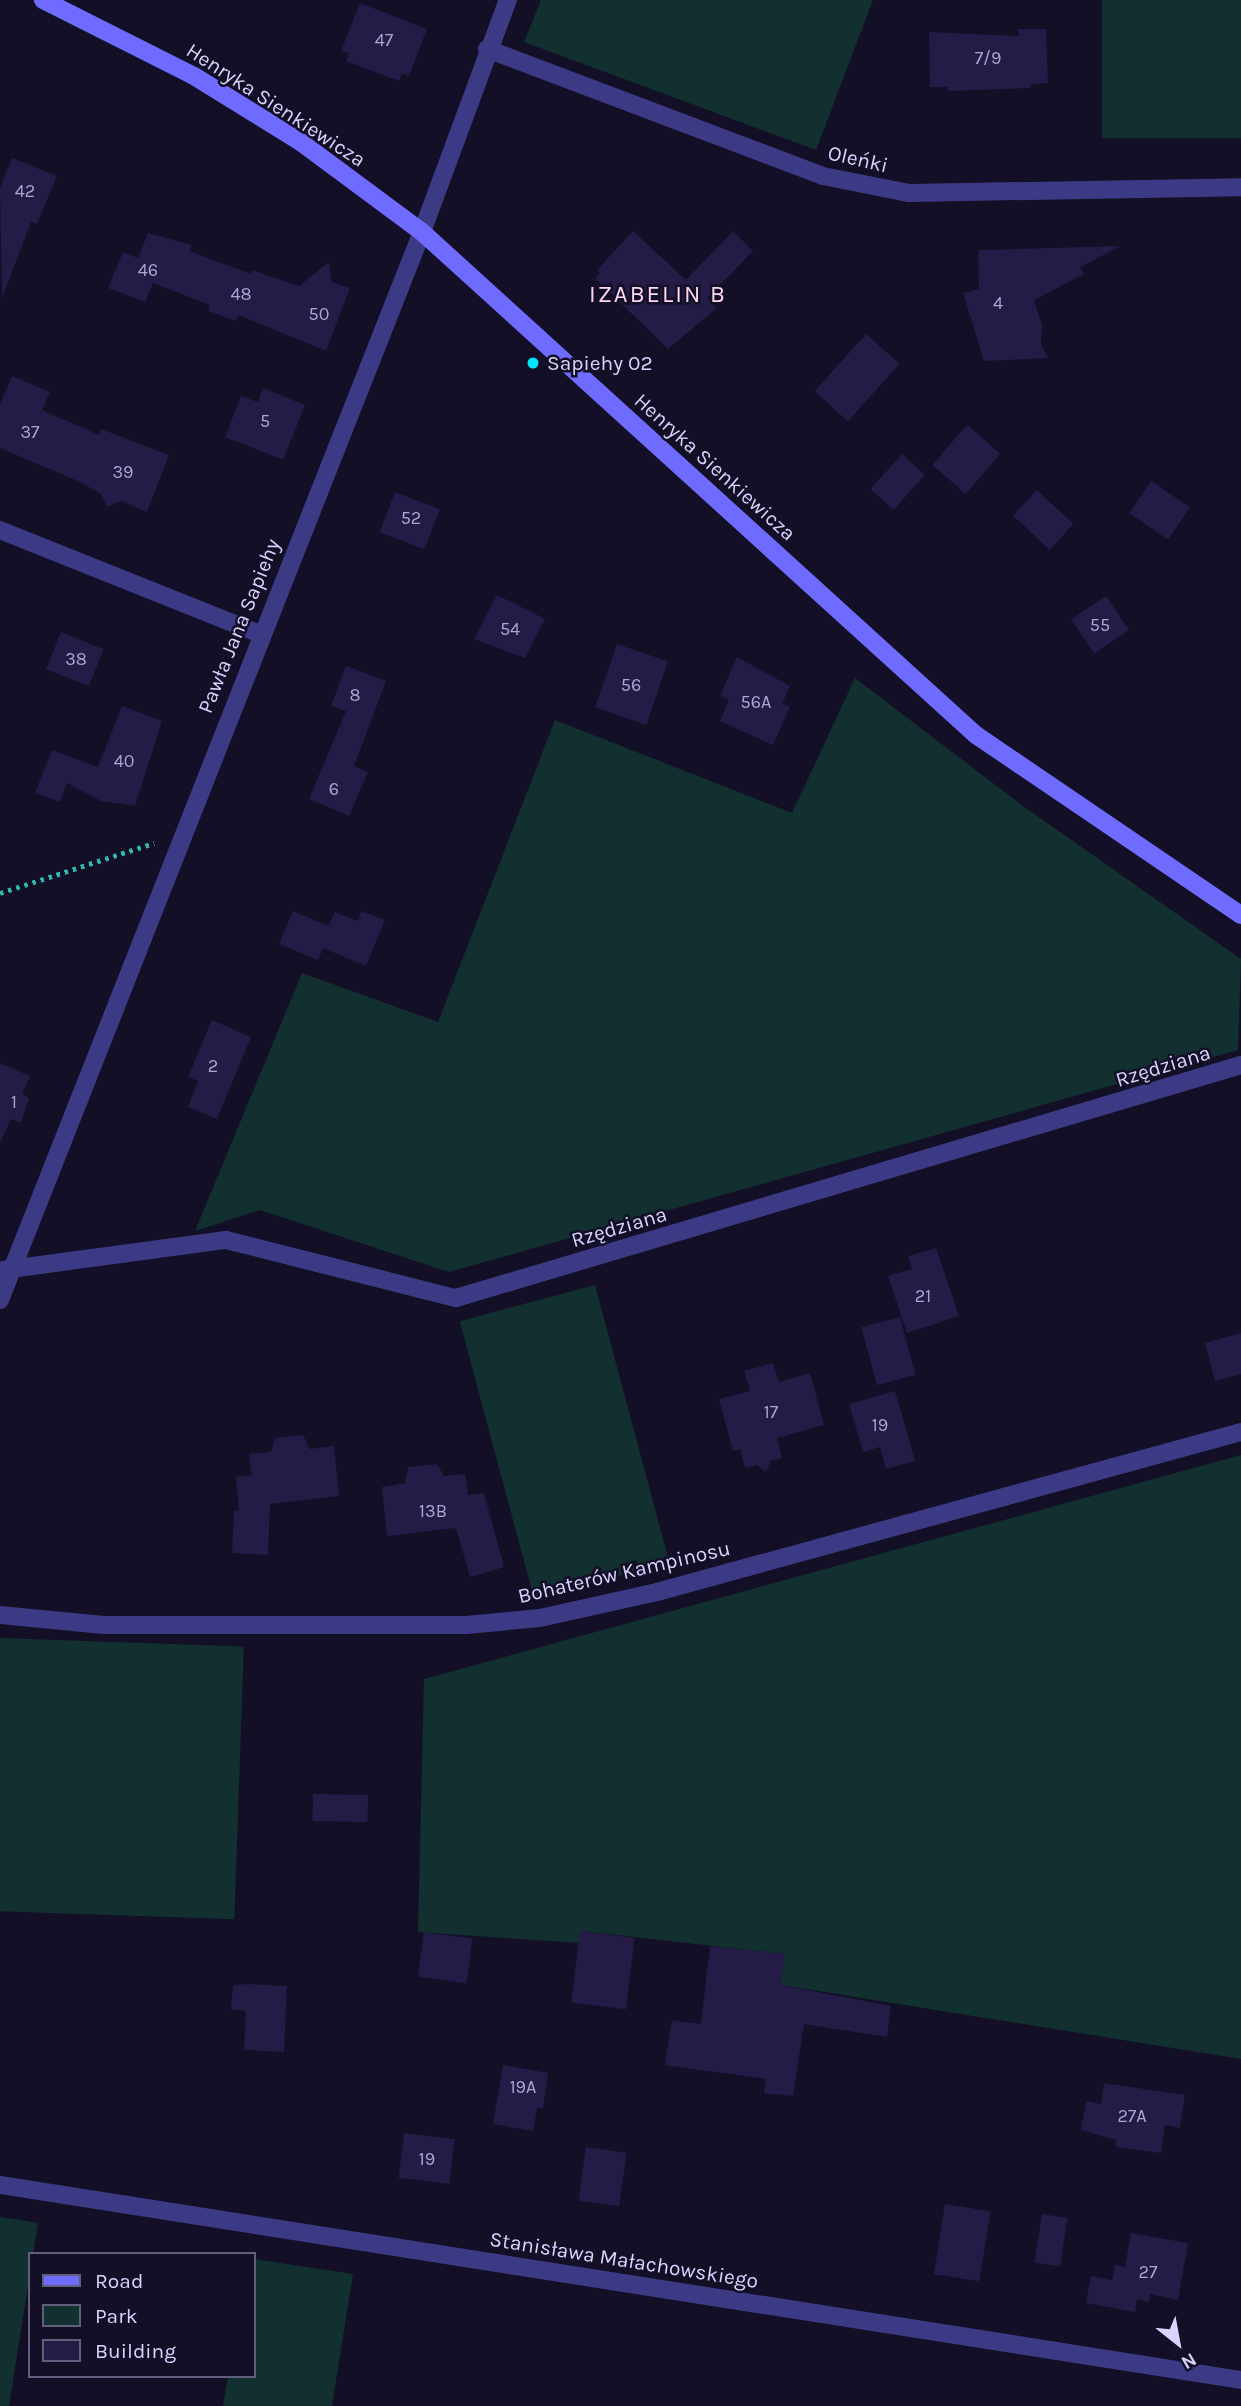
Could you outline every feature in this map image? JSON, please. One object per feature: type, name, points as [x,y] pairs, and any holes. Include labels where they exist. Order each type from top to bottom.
[{"type":"street","name":"Henryka Sienkiewicza","points":[[43,0],[194,76],[302,143],[422,232],[976,735],[1241,915]]},
{"type":"street","name":"Pawła Jana Sapiehy","points":[[0,1300],[5,1270],[422,232],[508,0]]},
{"type":"street","name":"Oleńki","points":[[488,49],[823,176],[909,193],[1241,187]]},
{"type":"street","points":[[0,530],[260,634]]},
{"type":"street","name":"Rzędziana","points":[[5,1270],[226,1240],[456,1298],[1241,1065]]},
{"type":"street","name":"Bohaterów Kampinosu","points":[[0,1615],[104,1625],[466,1625],[540,1618],[657,1592],[1241,1432]]},
{"type":"street","name":"Stanisława Małachowskiego","points":[[0,2185],[1241,2380]]},
{"type":"path","points":[[0,893],[182,834]]},
{"type":"green space","points":[[541,0],[873,0],[816,150],[524,42]]},
{"type":"green space","points":[[1102,0],[1241,0],[1241,138],[1102,138]]},
{"type":"green space","points":[[855,678],[1023,806],[1241,959],[1238,1050],[449,1272],[260,1210],[195,1231],[302,973],[438,1022],[555,720],[792,813]]},
{"type":"green space","points":[[595,1285],[669,1562],[534,1598],[460,1321]]},
{"type":"green space","points":[[1241,1455],[1241,2059],[781,1985],[784,1954],[581,1931],[579,1943],[418,1932],[424,1679]]},
{"type":"green space","points":[[0,1638],[244,1647],[234,1919],[0,1911]]},
{"type":"green space","points":[[0,2217],[38,2223],[33,2252],[28,2252],[28,2286],[9,2406],[0,2406]]},
{"type":"green space","points":[[256,2259],[353,2274],[332,2406],[223,2406],[228,2378],[256,2378]]},
{"type":"building","points":[[360,3],[427,29],[409,76],[402,73],[399,81],[346,61],[349,53],[341,51]]},
{"type":"building","points":[[1018,29],[1046,29],[1048,83],[1031,84],[1030,88],[948,91],[948,87],[930,87],[929,32],[1019,36]]},
{"type":"building","points":[[12,158],[57,176],[37,224],[31,222],[2,298],[0,188]]},
{"type":"building","points":[[633,231],[686,280],[733,231],[753,251],[707,298],[717,308],[668,349],[595,278],[600,273],[597,270]]},
{"type":"building","points":[[148,233],[192,245],[189,251],[251,274],[252,270],[299,286],[329,262],[332,282],[350,288],[326,351],[238,315],[236,321],[208,311],[210,305],[153,283],[145,302],[108,288],[123,252],[138,258]]},
{"type":"building","points":[[1121,246],[1080,267],[1084,274],[1034,300],[1042,325],[1041,344],[1048,358],[984,361],[963,293],[979,289],[978,250]]},
{"type":"building","points":[[866,334],[899,364],[848,421],[814,391]]},
{"type":"building","points":[[12,376],[50,392],[42,410],[99,435],[101,429],[169,455],[147,512],[121,501],[107,507],[101,494],[80,482],[0,448],[0,404]]},
{"type":"building","points":[[263,388],[305,405],[283,460],[225,437],[241,396],[258,402]]},
{"type":"building","points":[[967,425],[1000,454],[965,494],[932,465]]},
{"type":"building","points":[[902,454],[925,475],[894,510],[871,489]]},
{"type":"building","points":[[1151,481],[1190,507],[1168,540],[1129,513]]},
{"type":"building","points":[[1037,490],[1074,524],[1050,550],[1013,516]]},
{"type":"building","points":[[395,492],[440,509],[424,549],[380,532]]},
{"type":"building","points":[[497,595],[545,619],[525,658],[474,639]]},
{"type":"building","points":[[1106,596],[1129,630],[1094,653],[1071,619]]},
{"type":"building","points":[[61,632],[104,649],[89,686],[46,669]]},
{"type":"building","points":[[617,644],[668,662],[646,725],[595,707]]},
{"type":"building","points":[[737,657],[790,686],[782,704],[790,707],[773,745],[720,721],[729,700],[720,696]]},
{"type":"building","points":[[346,666],[386,681],[354,766],[368,772],[349,816],[309,799],[346,711],[331,706]]},
{"type":"building","points":[[122,706],[162,721],[135,806],[101,801],[67,783],[60,802],[35,793],[52,750],[98,767]]},
{"type":"building","points":[[293,911],[328,926],[335,912],[358,921],[361,911],[385,920],[366,966],[323,948],[318,960],[279,944]]},
{"type":"building","points":[[212,1020],[251,1037],[217,1119],[188,1107],[198,1081],[188,1077]]},
{"type":"building","points":[[0,1063],[30,1076],[22,1094],[29,1098],[21,1123],[11,1119],[0,1143]]},
{"type":"building","points":[[936,1248],[959,1316],[907,1333],[888,1276],[912,1269],[908,1256]]},
{"type":"building","points":[[900,1317],[916,1375],[877,1385],[861,1327]]},
{"type":"building","points":[[1241,1333],[1241,1374],[1215,1381],[1205,1343]]},
{"type":"building","points":[[773,1363],[779,1382],[810,1373],[824,1425],[777,1438],[782,1458],[771,1461],[766,1472],[757,1465],[745,1468],[740,1449],[733,1451],[719,1399],[750,1391],[744,1371]]},
{"type":"building","points":[[895,1391],[915,1461],[886,1469],[880,1447],[863,1452],[849,1404]]},
{"type":"building","points":[[303,1435],[310,1449],[334,1446],[339,1496],[270,1504],[268,1555],[232,1553],[234,1511],[239,1510],[236,1477],[252,1475],[249,1454],[271,1452],[275,1438]]},
{"type":"building","points":[[437,1464],[444,1476],[465,1474],[468,1495],[484,1493],[504,1567],[470,1577],[456,1528],[387,1536],[382,1487],[405,1483],[408,1467]]},
{"type":"building","points":[[313,1794],[368,1795],[368,1822],[313,1821]]},
{"type":"building","points":[[580,1931],[635,1938],[626,2009],[571,2002]]},
{"type":"building","points":[[424,1932],[473,1939],[466,1983],[418,1977]]},
{"type":"building","points":[[710,1946],[784,1954],[781,1985],[891,2006],[887,2037],[804,2024],[793,2096],[764,2093],[766,2079],[665,2065],[672,2020],[701,2024]]},
{"type":"building","points":[[233,1986],[287,1986],[284,2052],[244,2050],[246,2011],[231,2009]]},
{"type":"building","points":[[503,2065],[548,2073],[543,2109],[537,2108],[533,2131],[493,2124]]},
{"type":"building","points":[[1104,2083],[1185,2095],[1180,2128],[1165,2125],[1161,2153],[1115,2147],[1116,2140],[1081,2130],[1086,2101],[1101,2104]]},
{"type":"building","points":[[404,2133],[455,2139],[449,2184],[399,2178]]},
{"type":"building","points":[[586,2147],[627,2153],[619,2206],[578,2200]]},
{"type":"building","points":[[945,2204],[990,2211],[979,2281],[934,2274]]},
{"type":"building","points":[[1042,2214],[1068,2218],[1060,2266],[1034,2262]]},
{"type":"building","points":[[1131,2233],[1188,2243],[1178,2300],[1150,2294],[1149,2302],[1137,2299],[1135,2312],[1086,2303],[1091,2276],[1112,2280],[1115,2265],[1125,2267]]},
{"type":"place","name":"Sapiehy 02","points":[[533,363]]},
{"type":"district","name":"IZABELIN B","points":[[658,295]]}]
